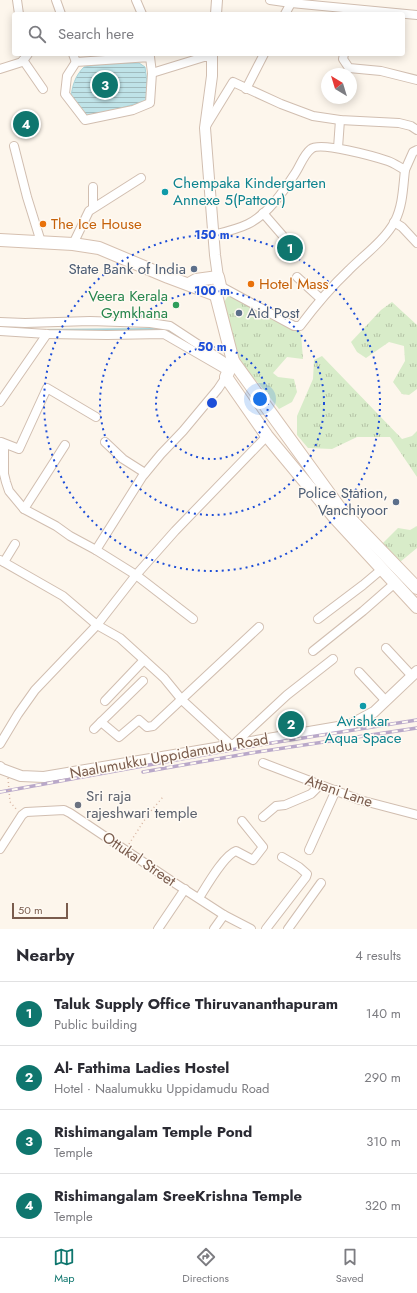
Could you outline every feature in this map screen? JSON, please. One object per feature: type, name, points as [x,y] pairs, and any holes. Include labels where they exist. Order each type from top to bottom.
[{"type":"main road","points":[[0,240],[73,244],[99,248],[168,277],[189,284],[218,286]]},
{"type":"main road","points":[[189,284],[196,280],[218,286]]},
{"type":"main road","points":[[218,286],[229,369],[267,436],[335,518],[417,607]]},
{"type":"main road","points":[[229,369],[339,507],[417,588]]},
{"type":"street","points":[[17,0],[19,12]]},
{"type":"street","points":[[56,0],[60,12]]},
{"type":"street","points":[[136,0],[141,12]]},
{"type":"street","points":[[216,12],[217,0]]},
{"type":"street","points":[[270,0],[355,12]]},
{"type":"street","points":[[286,12],[291,4]]},
{"type":"street","points":[[405,14],[417,15]]},
{"type":"street","points":[[124,56],[75,58],[67,76],[65,94],[85,120],[133,110],[150,103],[152,73],[149,56]]},
{"type":"street","points":[[152,73],[204,57],[212,56],[212,76],[205,128],[218,286],[294,326],[300,326],[321,299],[348,270],[372,249],[394,222],[402,204],[405,170],[413,152],[417,150]]},
{"type":"street","points":[[246,89],[263,56]]},
{"type":"street","points":[[344,56],[343,59],[349,68],[381,71],[417,80]]},
{"type":"street","points":[[0,69],[22,62],[25,57],[43,89]]},
{"type":"street","points":[[205,128],[233,82],[281,104],[313,116],[340,120],[399,123],[411,126],[417,130]]},
{"type":"street","points":[[338,148],[340,120]]},
{"type":"street","points":[[14,146],[27,197],[41,242]]},
{"type":"street","points":[[213,235],[248,224],[263,213],[289,183],[311,148],[319,146],[338,148],[389,162],[405,170]]},
{"type":"street","points":[[73,244],[89,211],[93,207],[141,178]]},
{"type":"street","points":[[93,187],[93,207]]},
{"type":"street","points":[[263,213],[283,236]]},
{"type":"street","points":[[394,222],[402,227],[417,243]]},
{"type":"street","points":[[297,278],[321,299]]},
{"type":"street","points":[[0,322],[150,322],[170,326],[229,369]]},
{"type":"street","points":[[0,331],[47,334],[164,334],[229,369]]},
{"type":"street","points":[[0,402],[3,391],[47,334]]},
{"type":"street","points":[[96,550],[145,473],[218,389],[229,369]]},
{"type":"street","points":[[96,417],[47,388],[20,449],[2,443],[2,473],[9,491],[24,509],[56,526],[70,536],[136,574],[193,619]]},
{"type":"street","points":[[0,744],[18,714],[36,690],[97,625],[136,574],[175,531],[267,436]]},
{"type":"street","points":[[105,442],[123,459],[145,473]]},
{"type":"street","points":[[24,509],[64,445]]},
{"type":"street","points":[[14,544],[2,561],[62,596],[97,625],[120,638],[164,678],[182,700],[232,746],[287,695],[332,659]]},
{"type":"street","points":[[318,619],[382,569]]},
{"type":"street","points":[[313,651],[395,583]]},
{"type":"street","points":[[101,722],[118,737],[139,720],[147,727],[153,726],[259,627]]},
{"type":"street","points":[[386,648],[414,673]]},
{"type":"street","points":[[104,701],[144,660]]},
{"type":"street","points":[[359,672],[386,701]]},
{"type":"street","name":"Naalumukku Uppidamudu Road","points":[[0,767],[21,776],[44,777],[350,725],[374,712],[414,673]]},
{"type":"street","points":[[94,729],[143,681]]},
{"type":"street","name":"Attani Lane","points":[[263,763],[360,800],[411,815],[417,815]]},
{"type":"street","points":[[263,817],[276,806],[311,794],[320,785]]},
{"type":"street","points":[[309,850],[336,790]]},
{"type":"street","name":"Ottukal Street","points":[[22,815],[26,812],[35,811],[64,810],[70,812],[125,851],[224,915],[251,929]]},
{"type":"street","points":[[0,849],[22,815]]},
{"type":"street","points":[[199,898],[221,864],[232,852],[236,851],[253,860],[261,851],[263,847],[242,821]]},
{"type":"street","points":[[266,929],[307,874],[299,867],[282,857]]},
{"type":"street","points":[[288,929],[321,884]]},
{"type":"street","points":[[158,929],[185,889]]},
{"type":"street","points":[[214,929],[224,915]]},
{"type":"path","points":[[8,778],[10,802],[22,815]]},
{"type":"path","points":[[125,851],[149,814],[163,797]]},
{"type":"green space","points":[[228,296],[233,296],[296,323],[301,334],[303,359],[287,357],[273,373],[278,377],[294,379],[297,392],[292,402],[279,409],[260,385],[237,361],[222,305]]},
{"type":"green space","points":[[392,302],[417,325],[417,389],[409,395],[402,394],[393,382],[405,361],[404,346],[389,342],[366,358],[357,352],[351,342],[381,310]]},
{"type":"green space","points":[[322,356],[402,439],[412,436],[417,431],[417,477],[390,437],[357,437],[332,449],[308,448],[297,435],[297,416],[313,379],[314,360]]},
{"type":"green space","points":[[417,526],[417,548],[400,562],[381,545],[398,528],[410,530]]},
{"type":"water","points":[[139,63],[145,67],[149,97],[145,101],[87,117],[71,98],[74,81],[84,67],[104,64]]},
{"type":"waterway","points":[[40,330],[161,330]]},
{"type":"waterway","points":[[166,331],[193,346]]},
{"type":"railway","points":[[0,792],[253,746],[417,720]]},
{"type":"railway","points":[[143,772],[251,753],[417,728]]},
{"type":"place","name":"Rishimangalam Temple Pond","points":[[105,85]]},
{"type":"place","name":"Rishimangalam SreeKrishna Temple","points":[[26,124]]},
{"type":"place","name":"Chempaka Kindergarten Annexe 5(Pattoor)","points":[[165,192]]},
{"type":"place","name":"The Ice House","points":[[43,224]]},
{"type":"place","name":"Taluk Supply Office Thiruvananthapuram","points":[[290,248]]},
{"type":"place","name":"State Bank of India","points":[[194,269]]},
{"type":"place","name":"Hotel Mass","points":[[251,284]]},
{"type":"place","name":"Veera Kerala Gymkhana","points":[[176,305]]},
{"type":"place","name":"Aid Post","points":[[239,313]]},
{"type":"place","name":"Police Station, Vanchiyoor","points":[[396,502]]},
{"type":"place","name":"Avishkar Aqua Space","points":[[363,706]]},
{"type":"place","name":"Al- Fathima Ladies Hostel","points":[[291,724]]},
{"type":"place","name":"Sri raja rajeshwari temple","points":[[78,805]]}]
